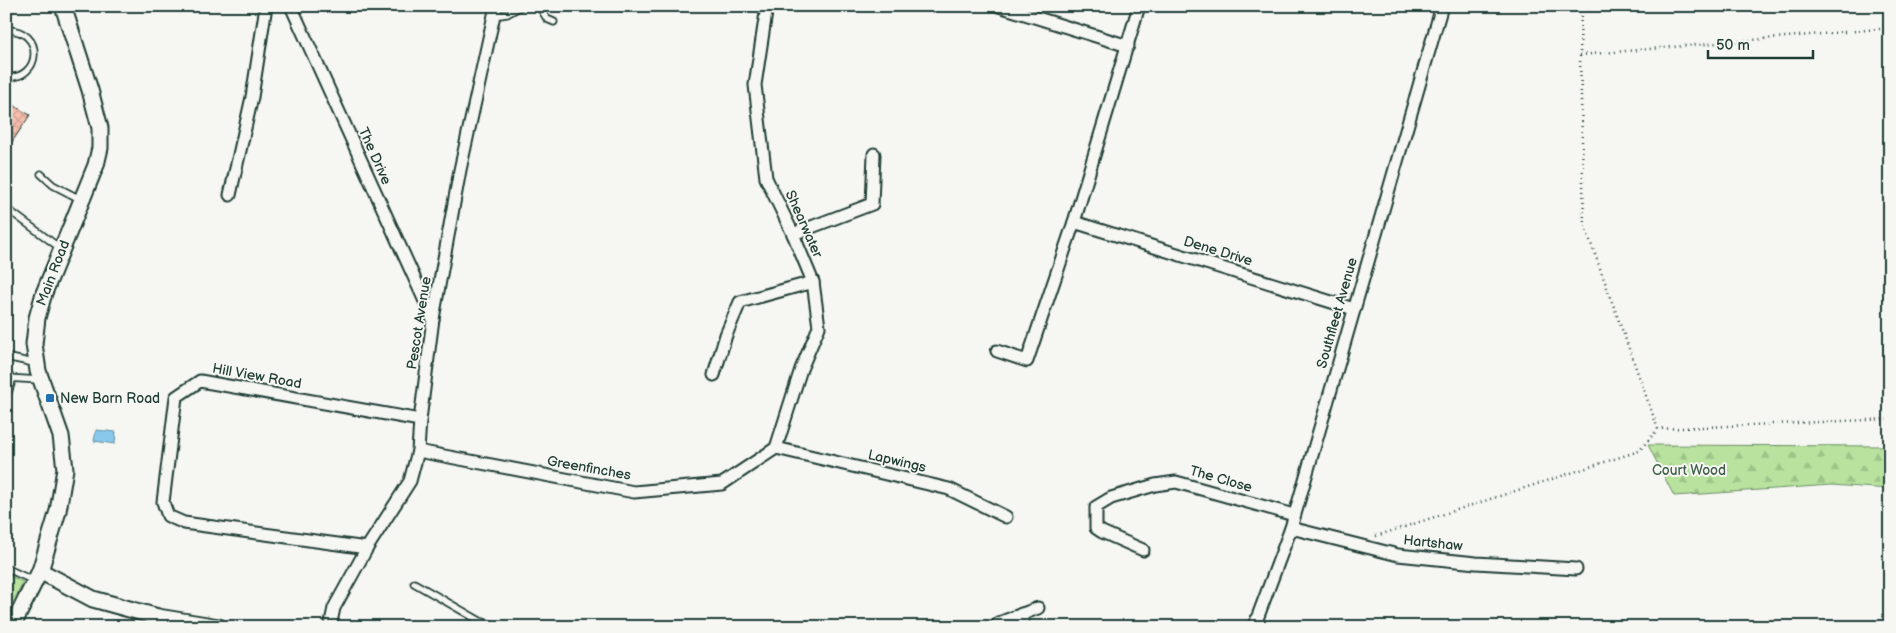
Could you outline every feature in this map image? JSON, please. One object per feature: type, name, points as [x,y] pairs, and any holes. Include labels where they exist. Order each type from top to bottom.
[{"type":"main road","name":"Main Road","points":[[12,627],[37,576],[58,511],[65,469],[60,436],[40,380],[36,363],[34,344],[37,318],[44,293],[96,165],[100,148],[100,128],[63,6]]},
{"type":"main road","points":[[37,576],[93,599],[158,617],[214,626]]},
{"type":"street","points":[[230,194],[252,97],[266,6]]},
{"type":"street","name":"The Drive","points":[[291,6],[433,319]]},
{"type":"street","name":"Shearwater","points":[[767,6],[755,85],[766,178],[793,234],[813,282],[819,327],[801,369],[776,448]]},
{"type":"street","points":[[999,6],[1128,46]]},
{"type":"street","points":[[996,351],[1027,361],[1074,222],[1140,6]]},
{"type":"street","name":"Southfleet Avenue","points":[[1254,627],[1291,528],[1442,6]]},
{"type":"street","name":"Pescot Avenue","points":[[330,627],[334,608],[367,548],[410,481],[418,451],[420,420],[433,319],[460,170],[495,11]]},
{"type":"street","points":[[793,234],[872,204],[874,154]]},
{"type":"street","name":"Dene Drive","points":[[1074,222],[1354,308]]},
{"type":"street","points":[[714,375],[726,335],[740,302],[813,282]]},
{"type":"street","name":"Hill View Road","points":[[367,548],[184,523],[168,516],[163,502],[176,397],[200,381],[420,420]]},
{"type":"street","name":"Greenfinches","points":[[418,451],[634,492],[722,484],[776,448]]},
{"type":"street","name":"Lapwings","points":[[776,448],[949,489],[1006,517]]},
{"type":"street","name":"The Close","points":[[1143,550],[1096,528],[1096,507],[1120,496],[1154,485],[1176,482],[1294,516]]},
{"type":"street","name":"Hartshaw","points":[[1291,528],[1398,555],[1476,563],[1576,569]]},
{"type":"street","points":[[994,627],[1038,608]]},
{"type":"street","points":[[1021,614],[1024,627]]},
{"type":"lane","points":[[495,11],[507,14],[521,6]]},
{"type":"lane","points":[[539,6],[547,18],[554,22]]},
{"type":"lane","points":[[6,30],[22,32],[32,44],[34,51],[34,59],[26,72],[19,76],[6,77]]},
{"type":"lane","points":[[40,174],[53,185],[82,200]]},
{"type":"lane","points":[[6,208],[62,249]]},
{"type":"lane","points":[[6,357],[36,363]]},
{"type":"lane","points":[[6,400],[10,378],[40,380]]},
{"type":"lane","points":[[6,568],[37,576]]},
{"type":"lane","points":[[414,583],[480,621],[501,627]]},
{"type":"path","points":[[1581,6],[1580,55],[1584,224],[1658,429]]},
{"type":"path","points":[[1580,55],[1890,28]]},
{"type":"path","points":[[1353,544],[1639,452],[1658,429],[1890,419]]},
{"type":"green space","name":"Court Wood","points":[[1648,445],[1890,446],[1890,489],[1831,485],[1674,496]]},
{"type":"green space","points":[[6,574],[23,582],[6,618]]},
{"type":"water","points":[[96,430],[116,432],[115,444],[94,441]]},
{"type":"building","points":[[6,101],[30,115],[6,151]]},
{"type":"place","name":"New Barn Road","points":[[50,398]]}]
